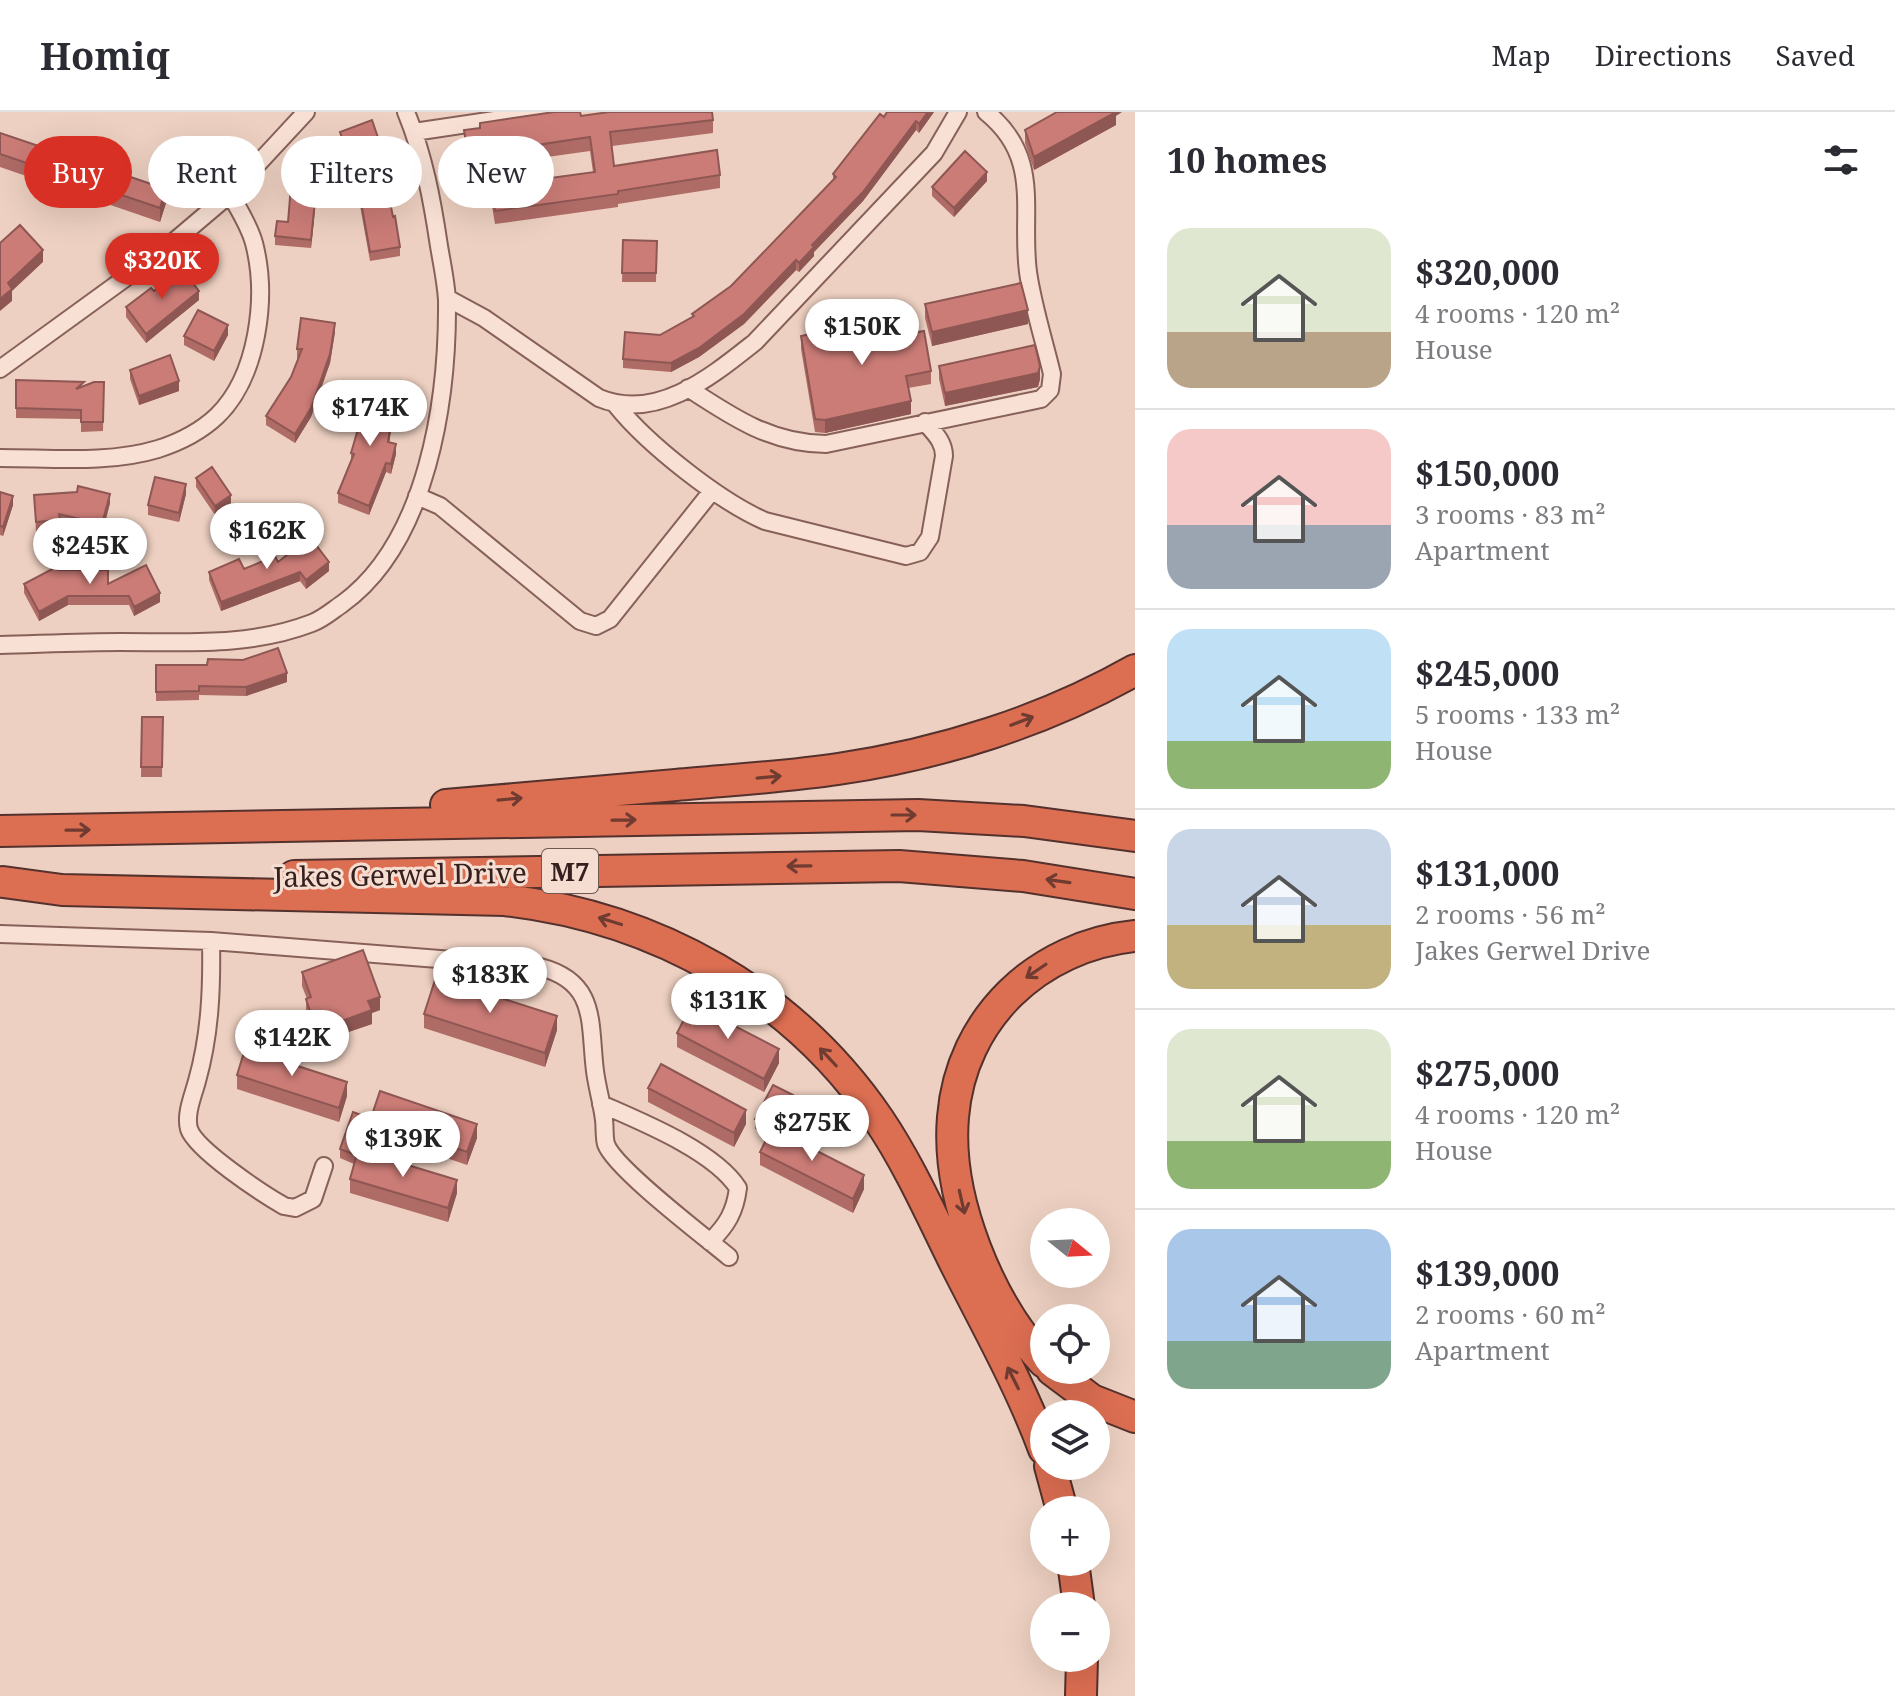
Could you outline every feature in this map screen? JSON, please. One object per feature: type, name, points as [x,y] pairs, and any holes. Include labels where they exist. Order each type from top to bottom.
[{"type":"highway","points":[[294,826],[336,814],[808,773],[869,764],[936,749],[1009,726],[1135,670]]},
{"type":"highway","name":"Jakes Gerwel Drive","points":[[0,831],[918,815],[1042,822],[1135,836]]},
{"type":"highway","name":"Jakes Gerwel Drive","points":[[2,882],[846,865],[988,872],[1135,894]]},
{"type":"highway","points":[[2,882],[62,890],[505,900],[609,920],[665,941],[707,962],[747,987],[794,1024],[836,1065],[873,1111],[910,1172],[1030,1416]]},
{"type":"highway","points":[[1030,1344],[993,1287],[970,1230],[954,1157],[952,1128],[955,1098],[965,1060],[978,1033],[1015,987],[1047,964],[1074,950],[1102,941],[1135,936]]},
{"type":"highway","points":[[1069,1384],[1101,1405],[1135,1417]]},
{"type":"highway","points":[[1081,1696],[1082,1672]]},
{"type":"street","points":[[265,156],[306,112]]},
{"type":"street","points":[[0,645],[246,640],[316,622],[368,582],[406,526],[431,444],[442,383],[447,298],[432,197],[424,162],[406,112]]},
{"type":"street","points":[[414,132],[548,112]]},
{"type":"street","points":[[447,298],[484,318],[599,398],[616,405],[665,401],[731,361],[755,342],[934,153],[958,112]]},
{"type":"street","points":[[688,388],[755,429],[795,442],[826,444],[1041,399],[1052,383],[1028,275],[1026,176],[1010,138],[986,112]]},
{"type":"street","points":[[0,369],[164,250],[214,208]]},
{"type":"street","points":[[0,458],[121,457],[190,437],[218,415],[241,380],[256,344],[258,273],[254,244],[238,208]]},
{"type":"street","points":[[616,405],[630,423],[712,491],[749,515],[897,555],[914,555],[930,537],[944,447],[960,415]]},
{"type":"street","points":[[925,422],[944,447]]},
{"type":"street","points":[[417,496],[440,506],[580,621],[596,626],[610,619],[712,491]]},
{"type":"street","points":[[0,934],[211,941],[540,967],[562,973],[587,1006],[592,1024],[595,1071],[606,1145],[615,1158],[729,1257]]},
{"type":"street","points":[[211,941],[212,989],[206,1042],[188,1121],[190,1131],[205,1149],[284,1206],[295,1208],[313,1199],[324,1166]]},
{"type":"street","points":[[601,1104],[644,1123],[720,1166],[732,1180],[738,1188],[735,1208],[726,1226],[710,1242]]},
{"type":"building","points":[[554,112],[580,112],[581,116],[609,112],[712,112],[713,120],[610,132],[614,166],[717,150],[720,175],[554,203],[554,178],[595,172],[590,137],[554,142],[554,136],[465,136],[464,130],[480,128],[480,123]]},
{"type":"building","points":[[887,112],[928,112],[919,124],[916,121],[863,192],[799,263],[796,260],[744,314],[699,348],[671,363],[623,359],[625,332],[660,335],[694,316],[692,314],[731,286],[836,177],[833,174],[880,114],[884,117]]},
{"type":"building","points":[[1057,112],[1116,112],[1034,157],[1025,130]]},
{"type":"building","points":[[372,120],[377,136],[341,136],[340,132]]},
{"type":"building","points":[[0,133],[24,141],[24,162],[0,154]]},
{"type":"building","points":[[965,151],[987,172],[954,208],[932,187]]},
{"type":"building","points":[[132,178],[148,183],[148,204],[132,199]]},
{"type":"building","points":[[289,208],[314,208],[311,240],[275,236],[277,221],[288,222]]},
{"type":"building","points":[[362,208],[391,208],[400,247],[370,252]]},
{"type":"building","points":[[20,225],[43,250],[8,283],[12,289],[0,299],[0,243]]},
{"type":"building","points":[[623,240],[657,241],[656,273],[622,273]]},
{"type":"building","points":[[182,269],[199,291],[146,334],[126,307],[151,288],[154,291]]},
{"type":"building","points":[[1021,283],[1028,310],[932,332],[925,304]]},
{"type":"building","points":[[198,310],[228,325],[214,351],[184,336]]},
{"type":"building","points":[[897,316],[900,335],[924,331],[931,371],[906,376],[911,401],[825,420],[815,419],[801,336]]},
{"type":"building","points":[[301,318],[335,323],[330,354],[311,408],[295,434],[266,416],[291,377],[302,349],[297,349]]},
{"type":"building","points":[[1035,345],[1040,366],[1038,373],[945,393],[939,366]]},
{"type":"building","points":[[170,355],[179,381],[139,396],[130,370]]},
{"type":"building","points":[[16,380],[84,382],[76,389],[94,382],[104,382],[103,422],[81,422],[81,410],[16,408]]},
{"type":"building","points":[[363,391],[395,395],[388,442],[396,444],[391,464],[386,463],[369,506],[338,493],[354,454],[351,453]]},
{"type":"building","points":[[212,467],[231,495],[215,506],[196,478]]},
{"type":"building","points":[[155,477],[186,484],[179,513],[148,505]]},
{"type":"building","points":[[78,486],[110,494],[102,524],[59,514],[60,520],[36,522],[34,495],[77,492]]},
{"type":"building","points":[[0,492],[13,496],[3,527],[0,526]]},
{"type":"building","points":[[310,537],[329,562],[306,580],[300,572],[221,602],[209,572],[239,559],[244,569],[275,556],[278,562]]},
{"type":"building","points":[[146,565],[160,593],[134,607],[129,596],[68,596],[39,612],[24,584],[56,567],[58,570],[108,570],[108,584]]},
{"type":"building","points":[[278,648],[287,673],[246,687],[199,686],[199,691],[156,692],[156,665],[207,665],[208,659],[243,660]]},
{"type":"building","points":[[142,717],[163,717],[162,767],[141,767]]},
{"type":"building","points":[[363,950],[380,997],[368,1001],[372,1010],[322,1028],[318,1018],[313,1020],[306,999],[311,997],[302,972]]},
{"type":"building","points":[[436,977],[557,1016],[545,1053],[424,1014]]},
{"type":"building","points":[[692,1004],[779,1049],[764,1079],[677,1033]]},
{"type":"building","points":[[245,1049],[347,1082],[339,1108],[237,1075]]},
{"type":"building","points":[[661,1064],[746,1110],[734,1133],[648,1088]]},
{"type":"building","points":[[773,1085],[793,1095],[774,1130],[755,1119]]},
{"type":"building","points":[[380,1091],[477,1124],[467,1152],[371,1118]]},
{"type":"building","points":[[353,1112],[369,1118],[356,1155],[340,1149]]},
{"type":"building","points":[[772,1128],[864,1175],[853,1199],[760,1152]]},
{"type":"building","points":[[358,1150],[457,1180],[448,1208],[350,1179]]}]
